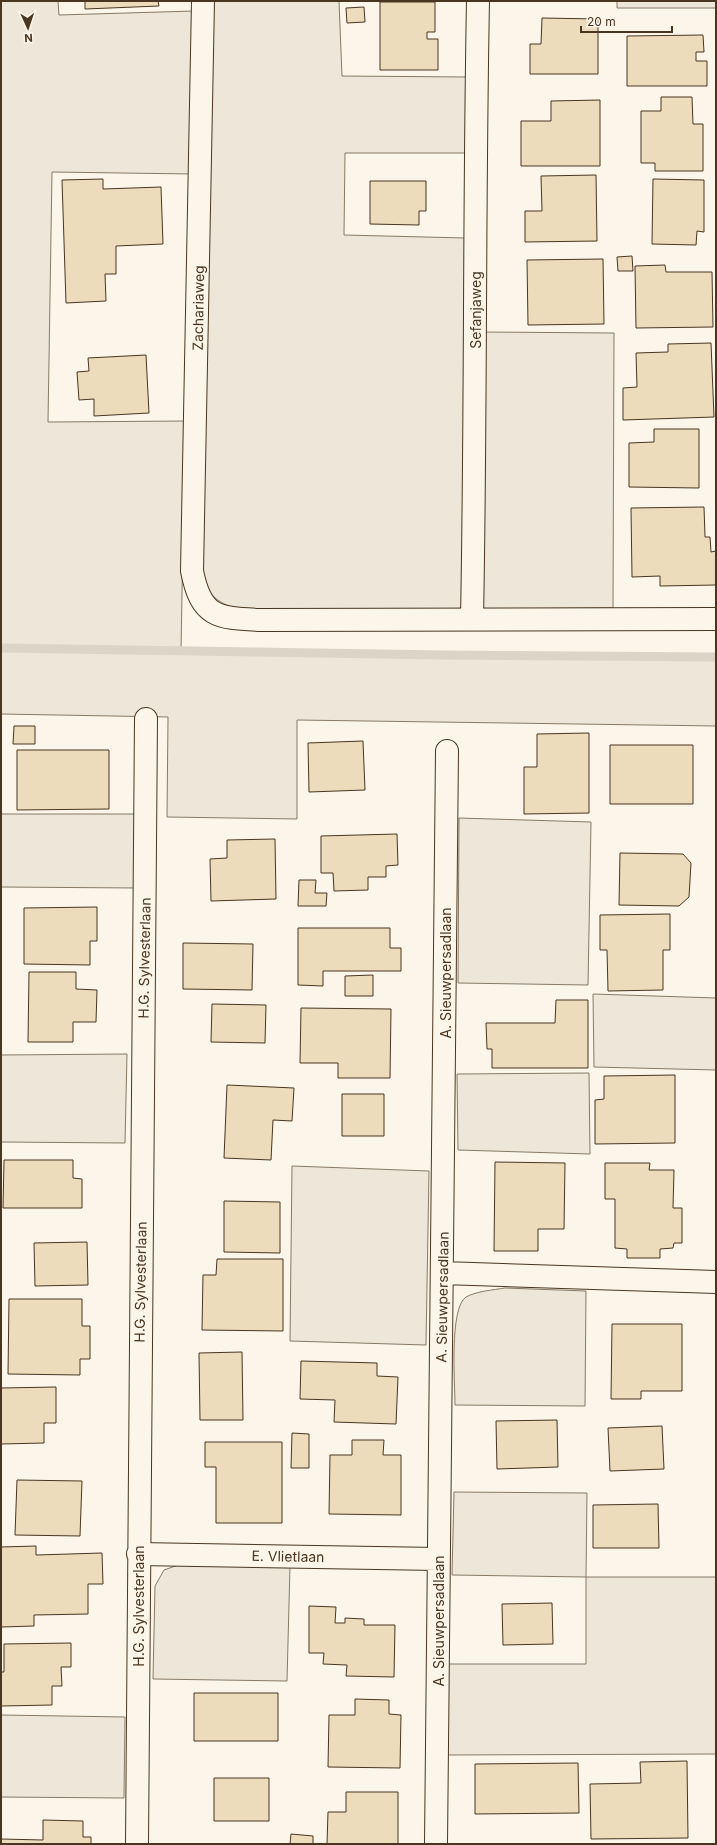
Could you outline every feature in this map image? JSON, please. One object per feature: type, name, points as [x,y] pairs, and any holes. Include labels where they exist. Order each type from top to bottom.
[{"type":"street","name":"Zachariaweg","points":[[203,1],[192,571],[195,589],[210,611],[230,618],[259,620],[472,619]]},
{"type":"street","name":"Sefanjaweg","points":[[472,619],[475,453],[475,164],[478,1]]},
{"type":"street","points":[[472,619],[716,619]]},
{"type":"street","name":"H.G. Sylvesterlaan","points":[[137,1844],[138,1554],[146,719]]},
{"type":"street","name":"A. Sieuwpersadlaan","points":[[436,1844],[438,1559],[443,1273],[447,751]]},
{"type":"street","points":[[443,1273],[716,1282]]},
{"type":"street","name":"E. Vlietlaan","points":[[138,1554],[438,1559]]},
{"type":"shaded area","points":[[1,1],[58,1],[59,15],[194,11],[192,174],[52,172],[48,422],[185,421],[181,652],[716,657],[716,726],[297,720],[297,819],[167,817],[168,717],[1,714]]},
{"type":"shaded area","points":[[211,1],[339,1],[342,76],[467,77],[469,153],[345,153],[344,235],[465,238],[463,611],[237,610],[216,599],[206,584],[200,567]]},
{"type":"shaded area","points":[[617,1],[716,1],[716,8],[617,8]]},
{"type":"shaded area","points":[[483,332],[614,333],[613,608],[483,609]]},
{"type":"shaded area","points":[[1,814],[137,814],[137,888],[1,887]]},
{"type":"shaded area","points":[[459,818],[591,822],[588,985],[458,983]]},
{"type":"shaded area","points":[[593,994],[716,998],[716,1070],[594,1067]]},
{"type":"shaded area","points":[[127,1054],[125,1143],[1,1142],[1,1055]]},
{"type":"shaded area","points":[[589,1073],[590,1154],[458,1150],[457,1074]]},
{"type":"shaded area","points":[[292,1166],[429,1171],[426,1345],[290,1341]]},
{"type":"shaded area","points":[[505,1288],[586,1291],[585,1406],[455,1405],[455,1330],[461,1304],[466,1297],[475,1293]]},
{"type":"shaded area","points":[[454,1492],[587,1493],[586,1577],[452,1575]]},
{"type":"shaded area","points":[[181,1564],[290,1566],[287,1681],[153,1679],[155,1586],[164,1570]]},
{"type":"shaded area","points":[[586,1577],[716,1577],[716,1754],[447,1755],[448,1664],[586,1664]]},
{"type":"shaded area","points":[[1,1715],[125,1717],[124,1798],[1,1797]]},
{"type":"building","points":[[85,1],[158,1],[159,6],[85,9]]},
{"type":"building","points":[[380,2],[435,2],[435,32],[427,32],[427,39],[438,39],[438,70],[380,70]]},
{"type":"building","points":[[364,7],[365,22],[347,23],[346,8]]},
{"type":"building","points":[[542,18],[598,19],[598,74],[530,74],[530,44],[541,44]]},
{"type":"building","points":[[703,35],[704,52],[696,52],[696,61],[707,61],[707,86],[627,86],[627,36]]},
{"type":"building","points":[[661,97],[692,97],[693,124],[703,124],[703,171],[655,171],[655,163],[641,163],[641,111],[661,111]]},
{"type":"building","points":[[600,100],[600,166],[521,166],[521,121],[551,121],[551,101]]},
{"type":"building","points":[[596,175],[597,241],[525,242],[525,211],[542,211],[541,176]]},
{"type":"building","points":[[103,179],[103,189],[161,187],[163,244],[116,246],[116,274],[105,274],[106,301],[66,303],[62,180]]},
{"type":"building","points":[[653,179],[704,180],[704,232],[697,231],[696,245],[652,244]]},
{"type":"building","points":[[370,181],[426,181],[426,211],[419,211],[419,225],[370,224]]},
{"type":"building","points":[[632,256],[633,271],[618,271],[617,257]]},
{"type":"building","points":[[603,259],[604,324],[528,325],[527,260]]},
{"type":"building","points":[[665,265],[666,272],[712,272],[713,327],[636,328],[635,266]]},
{"type":"building","points":[[711,343],[714,417],[623,420],[623,388],[637,387],[636,353],[668,352],[668,344]]},
{"type":"building","points":[[146,355],[149,413],[94,416],[94,399],[79,400],[77,372],[89,371],[88,358]]},
{"type":"building","points":[[654,429],[699,429],[699,488],[629,487],[629,443],[654,442]]},
{"type":"building","points":[[704,507],[705,537],[710,537],[711,552],[716,551],[716,585],[660,586],[660,576],[632,577],[631,508]]},
{"type":"building","points":[[14,726],[35,726],[35,744],[13,744]]},
{"type":"building","points":[[589,733],[589,813],[524,814],[524,767],[537,767],[537,734]]},
{"type":"building","points":[[363,741],[365,790],[309,792],[308,743]]},
{"type":"building","points":[[610,745],[693,745],[693,804],[610,804]]},
{"type":"building","points":[[17,750],[109,750],[109,809],[17,810]]},
{"type":"building","points":[[397,834],[398,865],[386,866],[386,877],[368,877],[368,890],[334,891],[333,873],[321,873],[321,836]]},
{"type":"building","points":[[275,839],[276,899],[211,901],[210,859],[227,858],[227,840]]},
{"type":"building","points":[[620,853],[683,854],[691,863],[689,897],[679,906],[619,905]]},
{"type":"building","points":[[299,880],[316,880],[315,893],[327,893],[326,906],[298,906]]},
{"type":"building","points":[[97,907],[97,941],[90,941],[90,965],[24,964],[24,908]]},
{"type":"building","points":[[670,914],[670,950],[663,950],[663,990],[608,991],[607,950],[600,950],[600,915]]},
{"type":"building","points":[[298,928],[390,928],[390,948],[401,948],[401,971],[323,971],[323,986],[298,985]]},
{"type":"building","points":[[183,943],[253,944],[252,990],[183,989]]},
{"type":"building","points":[[29,972],[76,972],[76,989],[97,990],[96,1022],[73,1022],[73,1042],[28,1042]]},
{"type":"building","points":[[373,975],[373,996],[345,996],[345,976]]},
{"type":"building","points":[[556,1000],[588,1000],[588,1068],[492,1068],[492,1049],[487,1049],[486,1023],[555,1023]]},
{"type":"building","points":[[212,1004],[266,1005],[265,1043],[211,1042]]},
{"type":"building","points":[[301,1008],[391,1009],[390,1078],[338,1078],[338,1063],[300,1063]]},
{"type":"building","points":[[675,1075],[675,1143],[595,1144],[595,1100],[604,1099],[604,1076]]},
{"type":"building","points":[[227,1085],[294,1088],[292,1121],[273,1120],[271,1160],[224,1158]]},
{"type":"building","points":[[342,1094],[384,1094],[384,1136],[342,1136]]},
{"type":"building","points":[[4,1160],[73,1160],[73,1178],[82,1179],[82,1208],[3,1208]]},
{"type":"building","points":[[495,1162],[565,1163],[564,1229],[538,1229],[538,1251],[494,1251]]},
{"type":"building","points":[[605,1163],[650,1163],[649,1170],[674,1170],[673,1208],[682,1208],[682,1243],[674,1243],[673,1248],[660,1249],[660,1258],[627,1258],[627,1249],[615,1248],[615,1199],[605,1199]]},
{"type":"building","points":[[224,1201],[280,1202],[280,1253],[224,1252]]},
{"type":"building","points":[[87,1242],[88,1285],[35,1286],[34,1243]]},
{"type":"building","points":[[217,1259],[283,1259],[283,1331],[202,1330],[203,1275],[216,1275]]},
{"type":"building","points":[[9,1299],[82,1299],[82,1326],[90,1326],[90,1359],[80,1359],[80,1375],[8,1374]]},
{"type":"building","points":[[612,1324],[682,1324],[682,1391],[641,1391],[641,1399],[611,1399]]},
{"type":"building","points":[[242,1352],[243,1420],[200,1420],[199,1353]]},
{"type":"building","points":[[301,1361],[377,1363],[377,1376],[398,1377],[396,1424],[334,1422],[335,1400],[300,1399]]},
{"type":"building","points":[[56,1387],[56,1423],[44,1423],[44,1443],[1,1444],[1,1388]]},
{"type":"building","points":[[557,1420],[558,1467],[497,1469],[496,1421]]},
{"type":"building","points":[[662,1426],[664,1469],[610,1471],[608,1428]]},
{"type":"building","points":[[292,1433],[309,1434],[309,1468],[291,1468]]},
{"type":"building","points":[[352,1440],[384,1440],[383,1455],[401,1455],[401,1515],[329,1514],[330,1455],[352,1455]]},
{"type":"building","points":[[205,1442],[282,1442],[282,1523],[216,1523],[216,1467],[205,1467]]},
{"type":"building","points":[[17,1480],[82,1481],[80,1536],[15,1535]]},
{"type":"building","points":[[658,1504],[659,1548],[593,1548],[593,1505]]},
{"type":"building","points":[[36,1546],[36,1555],[102,1553],[103,1584],[88,1584],[88,1614],[34,1615],[34,1626],[1,1627],[1,1547]]},
{"type":"building","points":[[552,1603],[553,1644],[503,1645],[502,1604]]},
{"type":"building","points":[[309,1606],[336,1607],[335,1623],[345,1623],[345,1618],[364,1619],[364,1625],[395,1625],[394,1677],[346,1676],[347,1665],[323,1664],[324,1653],[309,1653]]},
{"type":"building","points":[[71,1643],[71,1667],[61,1667],[62,1686],[52,1686],[52,1705],[1,1706],[1,1672],[4,1672],[4,1644]]},
{"type":"building","points":[[194,1693],[278,1693],[278,1741],[194,1741]]},
{"type":"building","points":[[355,1699],[389,1700],[389,1714],[401,1715],[400,1768],[328,1767],[329,1715],[355,1715]]},
{"type":"building","points":[[687,1761],[688,1838],[591,1839],[590,1784],[641,1783],[640,1762]]},
{"type":"building","points":[[578,1763],[579,1813],[475,1814],[475,1764]]},
{"type":"building","points":[[214,1778],[269,1778],[269,1821],[214,1821]]},
{"type":"building","points":[[346,1792],[398,1792],[398,1844],[327,1844],[328,1812],[346,1812]]},
{"type":"building","points":[[43,1820],[83,1821],[83,1837],[91,1837],[91,1844],[1,1844],[1,1839],[43,1840]]},
{"type":"building","points":[[291,1834],[313,1836],[313,1844],[290,1844]]},
{"type":"waterway","points":[[1,648],[444,655],[716,657]]}]
